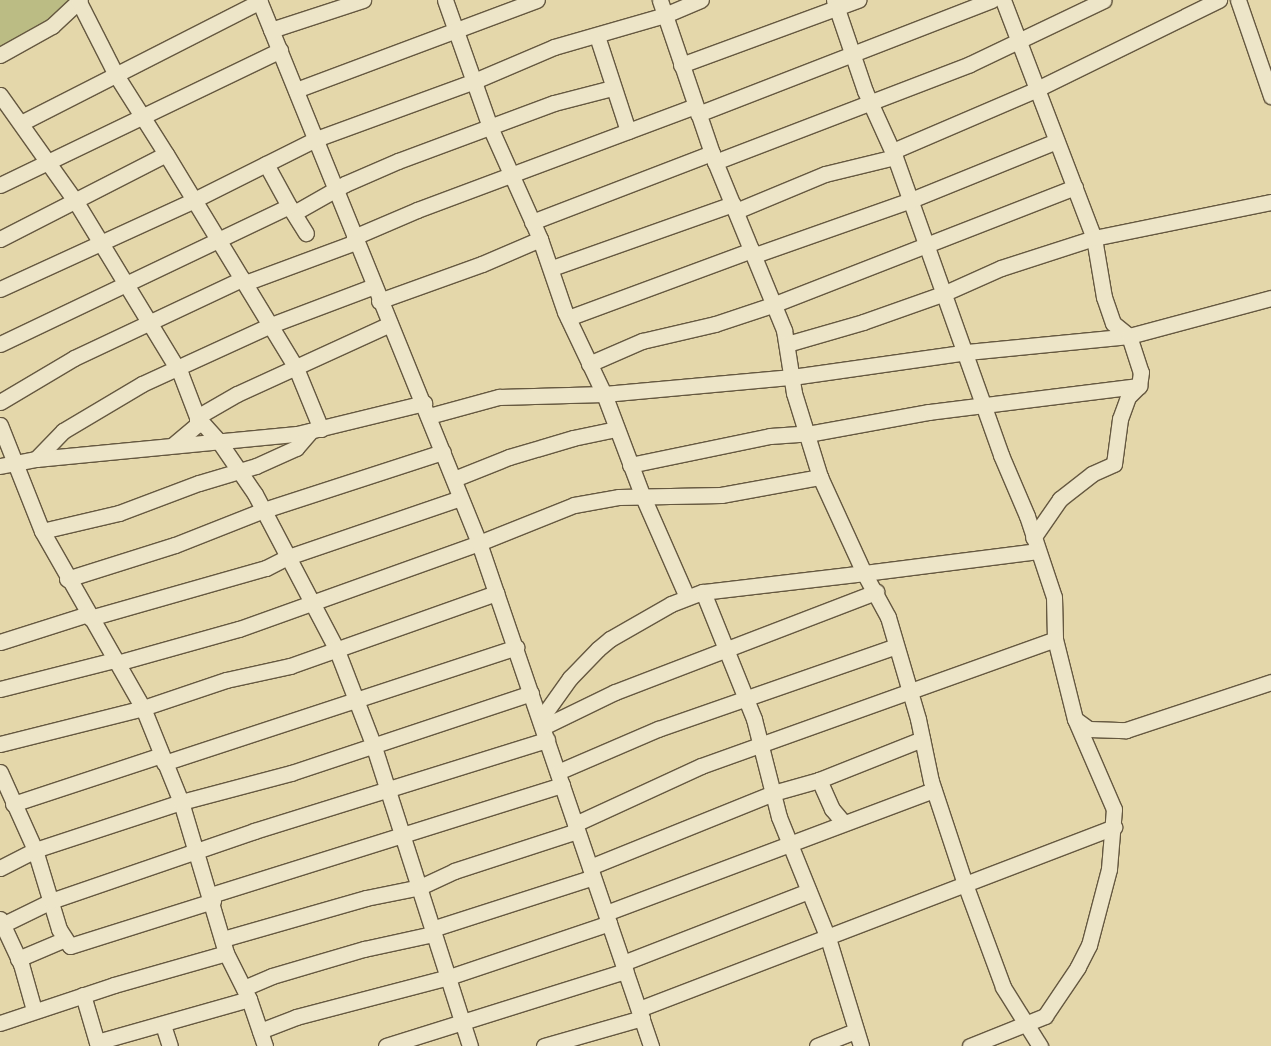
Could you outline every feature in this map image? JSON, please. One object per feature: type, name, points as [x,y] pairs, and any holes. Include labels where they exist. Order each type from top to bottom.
[{"type":"street","points":[[21,123],[259,0],[355,240],[454,479],[516,647],[651,1046]]},
{"type":"street","points":[[271,30],[363,0]]},
{"type":"street","points":[[445,0],[472,82],[490,127],[540,239],[552,268],[568,318],[604,394],[643,497],[687,597]]},
{"type":"street","points":[[296,90],[390,52],[537,0]]},
{"type":"street","points":[[660,0],[696,110],[714,158],[775,304],[787,344],[792,377],[805,433],[820,477],[864,573],[888,617],[910,692],[934,790],[965,884],[1003,987],[1028,1024],[1040,1046]]},
{"type":"street","points":[[0,289],[194,200],[316,139],[472,82],[554,47],[665,15],[701,0]]},
{"type":"street","points":[[681,65],[836,5],[858,0]]},
{"type":"street","points":[[0,402],[74,358],[243,281],[355,240],[511,174],[628,131],[696,110],[852,54],[992,0]]},
{"type":"street","points":[[1003,0],[1035,90],[1094,238],[1104,297],[1113,323],[1129,336],[1141,372],[1139,386],[1128,397],[1120,419],[1114,464],[1092,474],[1060,499],[1035,544]]},
{"type":"street","points":[[532,222],[714,158],[1018,43],[1104,0]]},
{"type":"street","points":[[552,268],[734,208],[825,174],[894,154],[1035,90],[1219,0]]},
{"type":"street","points":[[1238,0],[1271,96]]},
{"type":"street","points":[[0,55],[52,26],[80,1],[116,75],[295,366],[316,430]]},
{"type":"street","points":[[836,5],[869,100],[894,154],[967,352],[1054,597],[1056,639],[1075,719],[1114,809],[1109,869],[1089,945],[1051,1011],[1028,1024],[970,1046]]},
{"type":"street","points":[[597,36],[612,88],[628,131]]},
{"type":"street","points":[[0,185],[280,50]]},
{"type":"street","points":[[0,344],[123,282],[218,238],[292,210],[398,161],[554,103],[612,88]]},
{"type":"street","points":[[0,95],[76,202],[98,243],[188,390],[198,426],[171,446]]},
{"type":"street","points":[[568,318],[911,200],[1056,141]]},
{"type":"street","points":[[0,239],[76,202],[166,154]]},
{"type":"street","points":[[266,164],[306,233]]},
{"type":"street","points":[[589,364],[642,341],[715,324],[775,304],[928,247],[1075,187]]},
{"type":"street","points":[[787,344],[945,293],[1001,268],[1094,238],[1271,202]]},
{"type":"street","points":[[380,301],[482,264],[540,239]]},
{"type":"street","points":[[36,459],[52,439],[80,420],[174,368],[271,325],[374,286]]},
{"type":"street","points":[[0,466],[15,461],[316,430],[499,397],[604,394],[792,377],[967,352],[1129,336],[1271,298]]},
{"type":"street","points":[[197,417],[295,366],[390,324]]},
{"type":"street","points":[[630,465],[730,443],[986,405],[1139,386]]},
{"type":"street","points":[[197,417],[218,440],[264,510],[313,600],[336,648],[373,744],[470,1046]]},
{"type":"street","points":[[0,424],[42,531],[67,579],[142,708],[181,802],[212,898],[224,946],[246,993],[264,1046]]},
{"type":"street","points":[[454,479],[509,457],[573,438],[616,429]]},
{"type":"street","points":[[42,531],[120,513],[199,483],[240,472],[296,448],[316,430]]},
{"type":"street","points":[[67,579],[175,545],[264,510],[443,452]]},
{"type":"street","points":[[0,688],[116,661],[239,628],[313,600],[478,544],[574,505],[620,497],[721,495],[820,477]]},
{"type":"street","points":[[0,642],[266,568],[288,557],[460,498]]},
{"type":"street","points":[[544,729],[570,678],[610,638],[687,597],[702,592],[864,573],[1035,544]]},
{"type":"street","points":[[702,592],[746,697],[789,844],[828,938],[855,1031],[862,1046]]},
{"type":"street","points":[[34,1010],[18,959],[1,923],[51,901],[254,831],[388,792],[544,729],[615,692],[725,648],[762,637],[876,592]]},
{"type":"street","points":[[0,744],[142,708],[226,680],[290,666],[336,648],[496,594]]},
{"type":"street","points":[[0,1023],[366,898],[420,887],[454,871],[576,827],[655,785],[761,744],[1056,639]]},
{"type":"street","points":[[0,772],[35,850],[63,940],[75,946],[212,898],[403,837],[560,779],[658,729],[896,646]]},
{"type":"street","points":[[13,804],[356,700],[516,647]]},
{"type":"street","points":[[1075,719],[1089,729],[1126,730],[1271,682]]},
{"type":"street","points":[[0,868],[35,850],[181,802],[291,773],[373,744],[531,693]]},
{"type":"street","points":[[83,995],[97,1044],[163,1025],[246,993],[272,976],[433,931],[591,873],[773,793],[819,780],[922,738]]},
{"type":"street","points":[[819,780],[832,808],[843,822]]},
{"type":"street","points":[[260,1031],[296,1017],[449,977],[607,918],[843,822],[934,790]]},
{"type":"street","points":[[544,1046],[640,1014],[828,938],[1114,827]]},
{"type":"street","points":[[386,1046],[624,967],[809,891]]},
{"type":"street","points":[[18,959],[63,940]]},
{"type":"street","points":[[163,1025],[170,1046]]},
{"type":"street","points":[[817,1046],[855,1031]]},
{"type":"green space","points":[[0,0],[74,0],[42,27],[0,48]]}]
